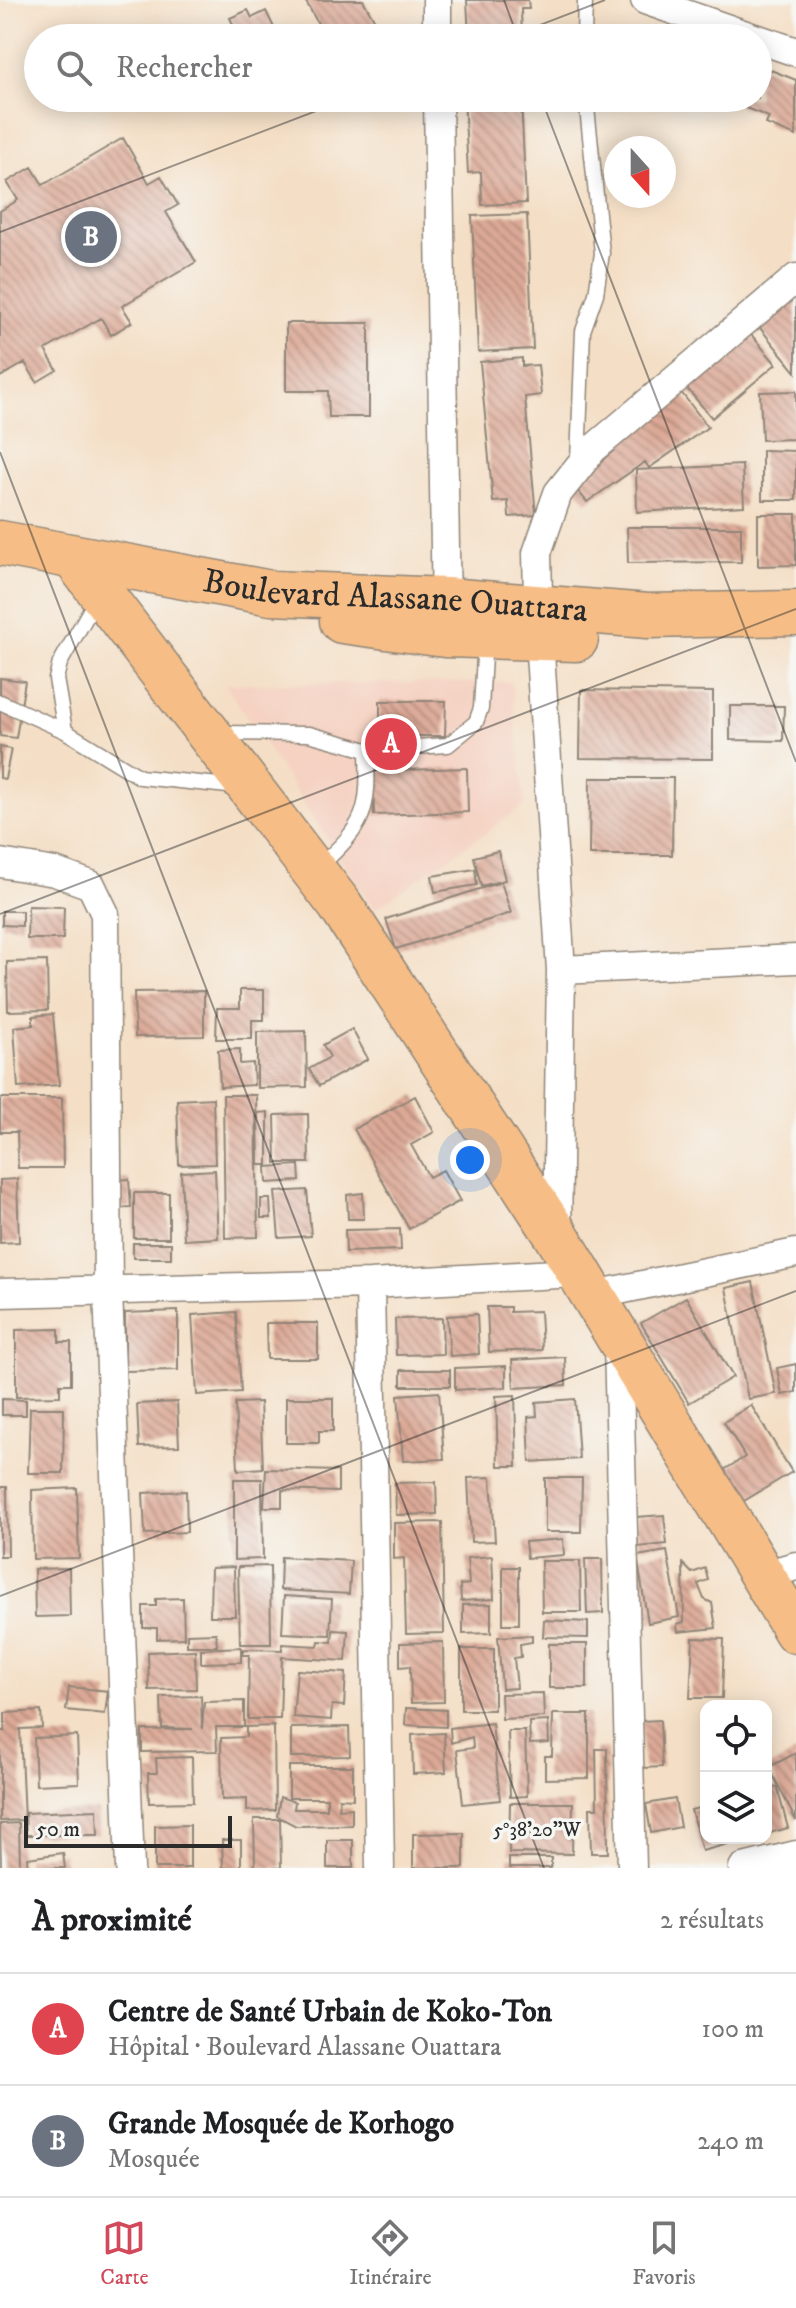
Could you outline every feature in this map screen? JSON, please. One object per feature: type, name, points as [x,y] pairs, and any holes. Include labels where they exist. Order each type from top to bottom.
[{"type":"main road","name":"Boulevard Alassane Ouattara","points":[[0,543],[75,559],[459,624]]},
{"type":"main road","points":[[75,559],[340,905],[618,1336],[778,1571],[796,1631]]},
{"type":"main road","name":"Boulevard Alassane Ouattara","points":[[0,571],[100,594],[292,614],[459,624],[540,624],[796,640]]},
{"type":"main road","name":"Boulevard Alassane Ouattara","points":[[540,624],[648,616],[796,613]]},
{"type":"street","points":[[437,0],[437,24]]},
{"type":"street","points":[[645,0],[713,24]]},
{"type":"street","points":[[772,44],[796,52]]},
{"type":"street","points":[[439,112],[459,624]]},
{"type":"street","points":[[574,1268],[561,970],[537,553],[558,493],[616,426],[796,278]]},
{"type":"street","points":[[0,863],[55,872],[91,885],[105,914],[108,1290],[130,1868]]},
{"type":"street","points":[[561,970],[796,959]]},
{"type":"street","points":[[0,1293],[370,1284],[796,1253]]},
{"type":"street","points":[[370,1284],[380,1868]]},
{"type":"street","points":[[618,1336],[632,1868]]},
{"type":"street","points":[[743,1868],[796,1855]]},
{"type":"lane","points":[[584,24],[585,0]]},
{"type":"lane","points":[[578,469],[583,331],[596,294],[602,253],[587,112]]},
{"type":"lane","points":[[65,731],[56,679],[60,663],[100,594]]},
{"type":"lane","points":[[207,733],[309,734],[367,750],[448,745],[476,722],[481,708],[459,624]]},
{"type":"lane","points":[[0,702],[65,731],[140,777],[250,788]]},
{"type":"lane","points":[[314,872],[355,832],[368,799],[367,750]]},
{"type":"shaded area","points":[[511,682],[525,805],[374,910],[225,684]]},
{"type":"building","points":[[305,0],[363,0],[377,24],[318,24]]},
{"type":"building","points":[[467,0],[528,0],[529,9],[521,9],[522,24],[468,24]]},
{"type":"building","points":[[248,10],[252,18],[266,11],[272,24],[233,24],[230,18]]},
{"type":"building","points":[[772,71],[796,80],[796,136],[766,124],[769,117],[756,112],[772,112]]},
{"type":"building","points":[[465,112],[522,112],[526,203],[482,205],[481,172],[468,173]]},
{"type":"building","points":[[123,138],[149,183],[161,176],[178,205],[166,212],[196,262],[122,306],[132,322],[111,335],[101,318],[45,350],[57,370],[37,382],[25,363],[0,377],[0,211],[18,200],[7,182],[32,167],[43,185]]},
{"type":"building","points":[[527,214],[533,349],[478,352],[472,216]]},
{"type":"building","points":[[796,288],[796,372],[755,322]]},
{"type":"building","points":[[286,323],[369,323],[369,417],[329,417],[328,391],[286,391]]},
{"type":"building","points":[[743,325],[776,364],[712,418],[679,379]]},
{"type":"building","points":[[522,358],[522,366],[538,365],[541,395],[525,397],[536,515],[509,517],[508,501],[493,502],[480,362]]},
{"type":"building","points":[[677,387],[708,427],[649,468],[645,462],[587,502],[573,485]]},
{"type":"building","points":[[796,391],[796,439],[762,440],[760,392]]},
{"type":"building","points":[[762,450],[796,451],[796,500],[762,500]]},
{"type":"building","points":[[742,465],[744,506],[637,512],[636,470]]},
{"type":"building","points":[[758,514],[796,514],[796,565],[758,566]]},
{"type":"building","points":[[627,527],[741,527],[741,562],[628,563]]},
{"type":"building","points":[[0,678],[25,681],[16,738],[0,736]]},
{"type":"building","points":[[581,690],[713,692],[713,759],[580,758]]},
{"type":"building","points":[[380,701],[446,701],[445,736],[380,736]]},
{"type":"building","points":[[730,706],[784,706],[783,741],[730,740]]},
{"type":"building","points":[[0,747],[11,749],[5,779],[0,778]]},
{"type":"building","points":[[467,768],[468,812],[374,815],[373,771]]},
{"type":"building","points":[[590,778],[673,778],[672,855],[589,855]]},
{"type":"building","points":[[498,851],[505,880],[481,886],[474,857]]},
{"type":"building","points":[[475,869],[477,885],[435,892],[432,876]]},
{"type":"building","points":[[501,882],[511,913],[396,949],[386,919]]},
{"type":"building","points":[[28,906],[64,907],[63,939],[27,939]]},
{"type":"building","points":[[2,911],[22,911],[22,926],[2,925]]},
{"type":"building","points":[[47,961],[48,1010],[8,1011],[7,962]]},
{"type":"building","points":[[240,990],[264,990],[264,1020],[252,1020],[252,1039],[216,1039],[217,1008],[240,1008]]},
{"type":"building","points":[[204,991],[204,1036],[135,1037],[134,992]]},
{"type":"building","points":[[53,1014],[59,1085],[18,1088],[14,1027],[33,1025],[33,1016]]},
{"type":"building","points":[[352,1029],[368,1059],[319,1086],[309,1069],[330,1057],[323,1045]]},
{"type":"building","points":[[306,1031],[307,1087],[257,1088],[257,1032]]},
{"type":"building","points":[[240,1049],[240,1064],[253,1063],[254,1085],[220,1087],[218,1050]]},
{"type":"building","points":[[223,1095],[256,1095],[258,1237],[225,1238]]},
{"type":"building","points":[[415,1096],[434,1132],[411,1145],[429,1177],[443,1170],[460,1201],[409,1229],[354,1129]]},
{"type":"building","points":[[0,1098],[62,1098],[63,1168],[18,1168],[17,1132],[0,1132]]},
{"type":"building","points":[[213,1098],[215,1164],[179,1165],[177,1100]]},
{"type":"building","points":[[268,1112],[268,1165],[259,1165],[258,1113]]},
{"type":"building","points":[[308,1114],[309,1163],[276,1163],[275,1115]]},
{"type":"building","points":[[299,1165],[300,1181],[267,1183],[266,1167]]},
{"type":"building","points":[[215,1170],[218,1238],[184,1240],[181,1172]]},
{"type":"building","points":[[17,1179],[19,1242],[0,1243],[0,1180]]},
{"type":"building","points":[[129,1179],[131,1207],[119,1208],[117,1180]]},
{"type":"building","points":[[307,1190],[311,1236],[279,1238],[275,1192]]},
{"type":"building","points":[[134,1193],[169,1193],[169,1238],[134,1238]]},
{"type":"building","points":[[363,1193],[364,1219],[348,1219],[347,1195]]},
{"type":"building","points":[[261,1199],[270,1199],[271,1218],[261,1218]]},
{"type":"building","points":[[400,1229],[401,1250],[346,1252],[345,1230]]},
{"type":"building","points":[[133,1243],[171,1243],[171,1258],[133,1258]]},
{"type":"building","points":[[753,1282],[776,1394],[748,1399],[726,1288]]},
{"type":"building","points":[[686,1297],[733,1377],[689,1403],[641,1323]]},
{"type":"building","points":[[487,1307],[510,1307],[510,1312],[540,1311],[542,1350],[489,1352]]},
{"type":"building","points":[[178,1311],[178,1370],[125,1371],[125,1313]]},
{"type":"building","points":[[236,1312],[241,1392],[197,1395],[192,1315]]},
{"type":"building","points":[[477,1314],[479,1354],[450,1356],[447,1316]]},
{"type":"building","points":[[442,1318],[443,1354],[396,1355],[395,1319]]},
{"type":"building","points":[[266,1323],[318,1323],[318,1359],[267,1359]]},
{"type":"building","points":[[59,1329],[59,1342],[71,1342],[71,1384],[60,1384],[60,1396],[16,1397],[16,1330]]},
{"type":"building","points":[[565,1357],[566,1385],[514,1388],[512,1360]]},
{"type":"building","points":[[796,1364],[796,1392],[782,1395],[777,1368]]},
{"type":"building","points":[[506,1366],[506,1387],[455,1390],[455,1368]]},
{"type":"building","points":[[401,1370],[450,1370],[450,1386],[401,1386]]},
{"type":"building","points":[[439,1392],[444,1459],[403,1461],[398,1395]]},
{"type":"building","points":[[515,1395],[517,1466],[498,1466],[496,1396]]},
{"type":"building","points":[[286,1398],[333,1398],[333,1431],[319,1431],[319,1443],[286,1443]]},
{"type":"building","points":[[2,1399],[26,1400],[26,1415],[2,1415]]},
{"type":"building","points":[[575,1399],[579,1459],[530,1462],[528,1417],[537,1416],[536,1402]]},
{"type":"building","points":[[177,1402],[179,1446],[139,1447],[137,1404]]},
{"type":"building","points":[[260,1402],[263,1468],[238,1470],[235,1403]]},
{"type":"building","points":[[751,1405],[792,1472],[739,1504],[719,1473],[745,1457],[724,1422]]},
{"type":"building","points":[[30,1408],[64,1408],[63,1473],[28,1473]]},
{"type":"building","points":[[266,1469],[338,1471],[338,1492],[282,1490],[282,1507],[264,1507]]},
{"type":"building","points":[[491,1477],[495,1541],[471,1542],[468,1478]]},
{"type":"building","points":[[545,1478],[582,1478],[581,1532],[545,1532]]},
{"type":"building","points":[[234,1479],[262,1479],[263,1559],[234,1560]]},
{"type":"building","points":[[436,1482],[437,1514],[396,1515],[395,1483]]},
{"type":"building","points":[[0,1487],[7,1487],[8,1556],[0,1556]]},
{"type":"building","points":[[77,1488],[79,1558],[33,1559],[32,1490]]},
{"type":"building","points":[[186,1491],[187,1532],[145,1534],[143,1493]]},
{"type":"building","points":[[664,1515],[667,1544],[638,1547],[636,1517]]},
{"type":"building","points":[[442,1522],[444,1633],[406,1634],[404,1558],[394,1559],[394,1523]]},
{"type":"building","points":[[563,1539],[564,1555],[527,1558],[525,1542]]},
{"type":"building","points":[[667,1551],[679,1617],[648,1623],[637,1556]]},
{"type":"building","points":[[492,1556],[494,1599],[461,1601],[460,1585],[469,1584],[467,1558]]},
{"type":"building","points":[[281,1557],[351,1561],[349,1594],[280,1590]]},
{"type":"building","points":[[585,1559],[602,1559],[603,1613],[587,1614]]},
{"type":"building","points":[[541,1561],[580,1561],[581,1612],[542,1612]]},
{"type":"building","points":[[683,1564],[692,1573],[705,1568],[708,1580],[698,1584],[704,1599],[712,1603],[716,1628],[678,1632],[677,1624],[684,1622]]},
{"type":"building","points":[[270,1566],[271,1644],[240,1644],[238,1567]]},
{"type":"building","points":[[234,1567],[235,1616],[210,1616],[211,1568]]},
{"type":"building","points":[[503,1567],[519,1567],[519,1624],[503,1624]]},
{"type":"building","points":[[69,1568],[70,1616],[35,1617],[34,1569]]},
{"type":"building","points":[[284,1596],[332,1599],[330,1635],[282,1633]]},
{"type":"building","points":[[183,1598],[184,1638],[157,1639],[157,1628],[143,1628],[143,1606],[156,1606],[156,1599]]},
{"type":"building","points":[[491,1604],[491,1633],[463,1634],[463,1605]]},
{"type":"building","points":[[544,1620],[588,1622],[588,1638],[543,1637]]},
{"type":"building","points":[[333,1630],[348,1631],[346,1661],[282,1657],[280,1719],[248,1719],[249,1655],[243,1655],[243,1649],[282,1650],[282,1644],[318,1646],[319,1641],[332,1642]]},
{"type":"building","points":[[216,1633],[217,1646],[187,1646],[187,1634]]},
{"type":"building","points":[[532,1635],[532,1642],[520,1644],[521,1657],[514,1658],[517,1688],[502,1689],[498,1637]]},
{"type":"building","points":[[693,1638],[724,1639],[722,1698],[690,1698]]},
{"type":"building","points":[[443,1642],[444,1702],[411,1703],[410,1666],[400,1667],[400,1643]]},
{"type":"building","points":[[549,1644],[587,1644],[587,1688],[549,1688]]},
{"type":"building","points":[[241,1647],[241,1662],[201,1663],[201,1649]]},
{"type":"building","points":[[461,1649],[494,1649],[494,1710],[461,1710]]},
{"type":"building","points":[[195,1650],[196,1689],[149,1690],[148,1652]]},
{"type":"building","points":[[297,1670],[346,1673],[344,1706],[332,1705],[331,1720],[293,1717]]},
{"type":"building","points":[[69,1687],[108,1691],[105,1714],[66,1710]]},
{"type":"building","points":[[543,1693],[544,1717],[502,1719],[501,1694]]},
{"type":"building","points":[[201,1696],[202,1729],[204,1702],[244,1701],[244,1727],[216,1727],[217,1751],[142,1752],[142,1730],[193,1729],[162,1728],[161,1697]]},
{"type":"building","points":[[406,1708],[446,1710],[446,1727],[405,1725]]},
{"type":"building","points":[[41,1711],[42,1728],[20,1729],[24,1820],[0,1821],[0,1731],[5,1731],[5,1713]]},
{"type":"building","points":[[553,1714],[589,1714],[589,1778],[545,1779],[545,1756],[552,1756]]},
{"type":"building","points":[[660,1720],[662,1767],[643,1768],[641,1721]]},
{"type":"building","points":[[548,1721],[549,1743],[530,1744],[529,1722]]},
{"type":"building","points":[[492,1723],[500,1800],[463,1804],[457,1750],[473,1748],[472,1737],[451,1743],[450,1728]]},
{"type":"building","points":[[274,1726],[275,1810],[247,1811],[247,1799],[222,1800],[221,1738],[246,1737],[246,1727]]},
{"type":"building","points":[[349,1727],[350,1756],[291,1757],[291,1728]]},
{"type":"building","points":[[508,1731],[525,1731],[527,1796],[510,1797]]},
{"type":"building","points":[[444,1733],[446,1772],[413,1774],[412,1735]]},
{"type":"building","points":[[77,1736],[79,1783],[36,1785],[34,1738]]},
{"type":"building","points":[[596,1749],[607,1749],[608,1853],[591,1853],[590,1808],[597,1808]]},
{"type":"building","points":[[796,1753],[796,1821],[772,1773],[772,1765]]},
{"type":"building","points":[[192,1757],[193,1802],[149,1803],[148,1773],[157,1773],[156,1758]]},
{"type":"building","points":[[289,1766],[353,1766],[353,1799],[339,1798],[339,1809],[352,1808],[352,1825],[296,1826],[277,1816],[280,1797],[295,1802],[294,1809],[327,1809],[327,1798],[289,1798]]},
{"type":"building","points":[[777,1787],[788,1828],[772,1832],[772,1788]]},
{"type":"building","points":[[675,1799],[680,1827],[651,1833],[646,1804]]},
{"type":"building","points":[[510,1803],[573,1803],[572,1854],[509,1853]]},
{"type":"building","points":[[700,1808],[700,1844],[691,1810]]},
{"type":"building","points":[[97,1810],[98,1835],[26,1835],[25,1813]]},
{"type":"building","points":[[254,1819],[280,1819],[281,1868],[255,1868]]},
{"type":"building","points":[[19,1823],[20,1868],[1,1868],[0,1824]]},
{"type":"building","points":[[190,1825],[190,1868],[155,1868],[155,1826]]},
{"type":"building","points":[[464,1833],[464,1868],[413,1868],[413,1834]]},
{"type":"building","points":[[222,1840],[241,1840],[241,1868],[223,1868]]},
{"type":"building","points":[[327,1840],[353,1840],[353,1868],[327,1868]]},
{"type":"building","points":[[700,1844],[728,1844],[702,1851]]},
{"type":"building","points":[[63,1853],[65,1868],[28,1868],[27,1858]]},
{"type":"building","points":[[509,1858],[551,1858],[551,1868],[509,1868]]},
{"type":"place","name":"Grande Mosquée de Korhogo","points":[[91,237]]},
{"type":"place","name":"Centre de Santé Urbain de Koko-Ton","points":[[391,744]]}]
